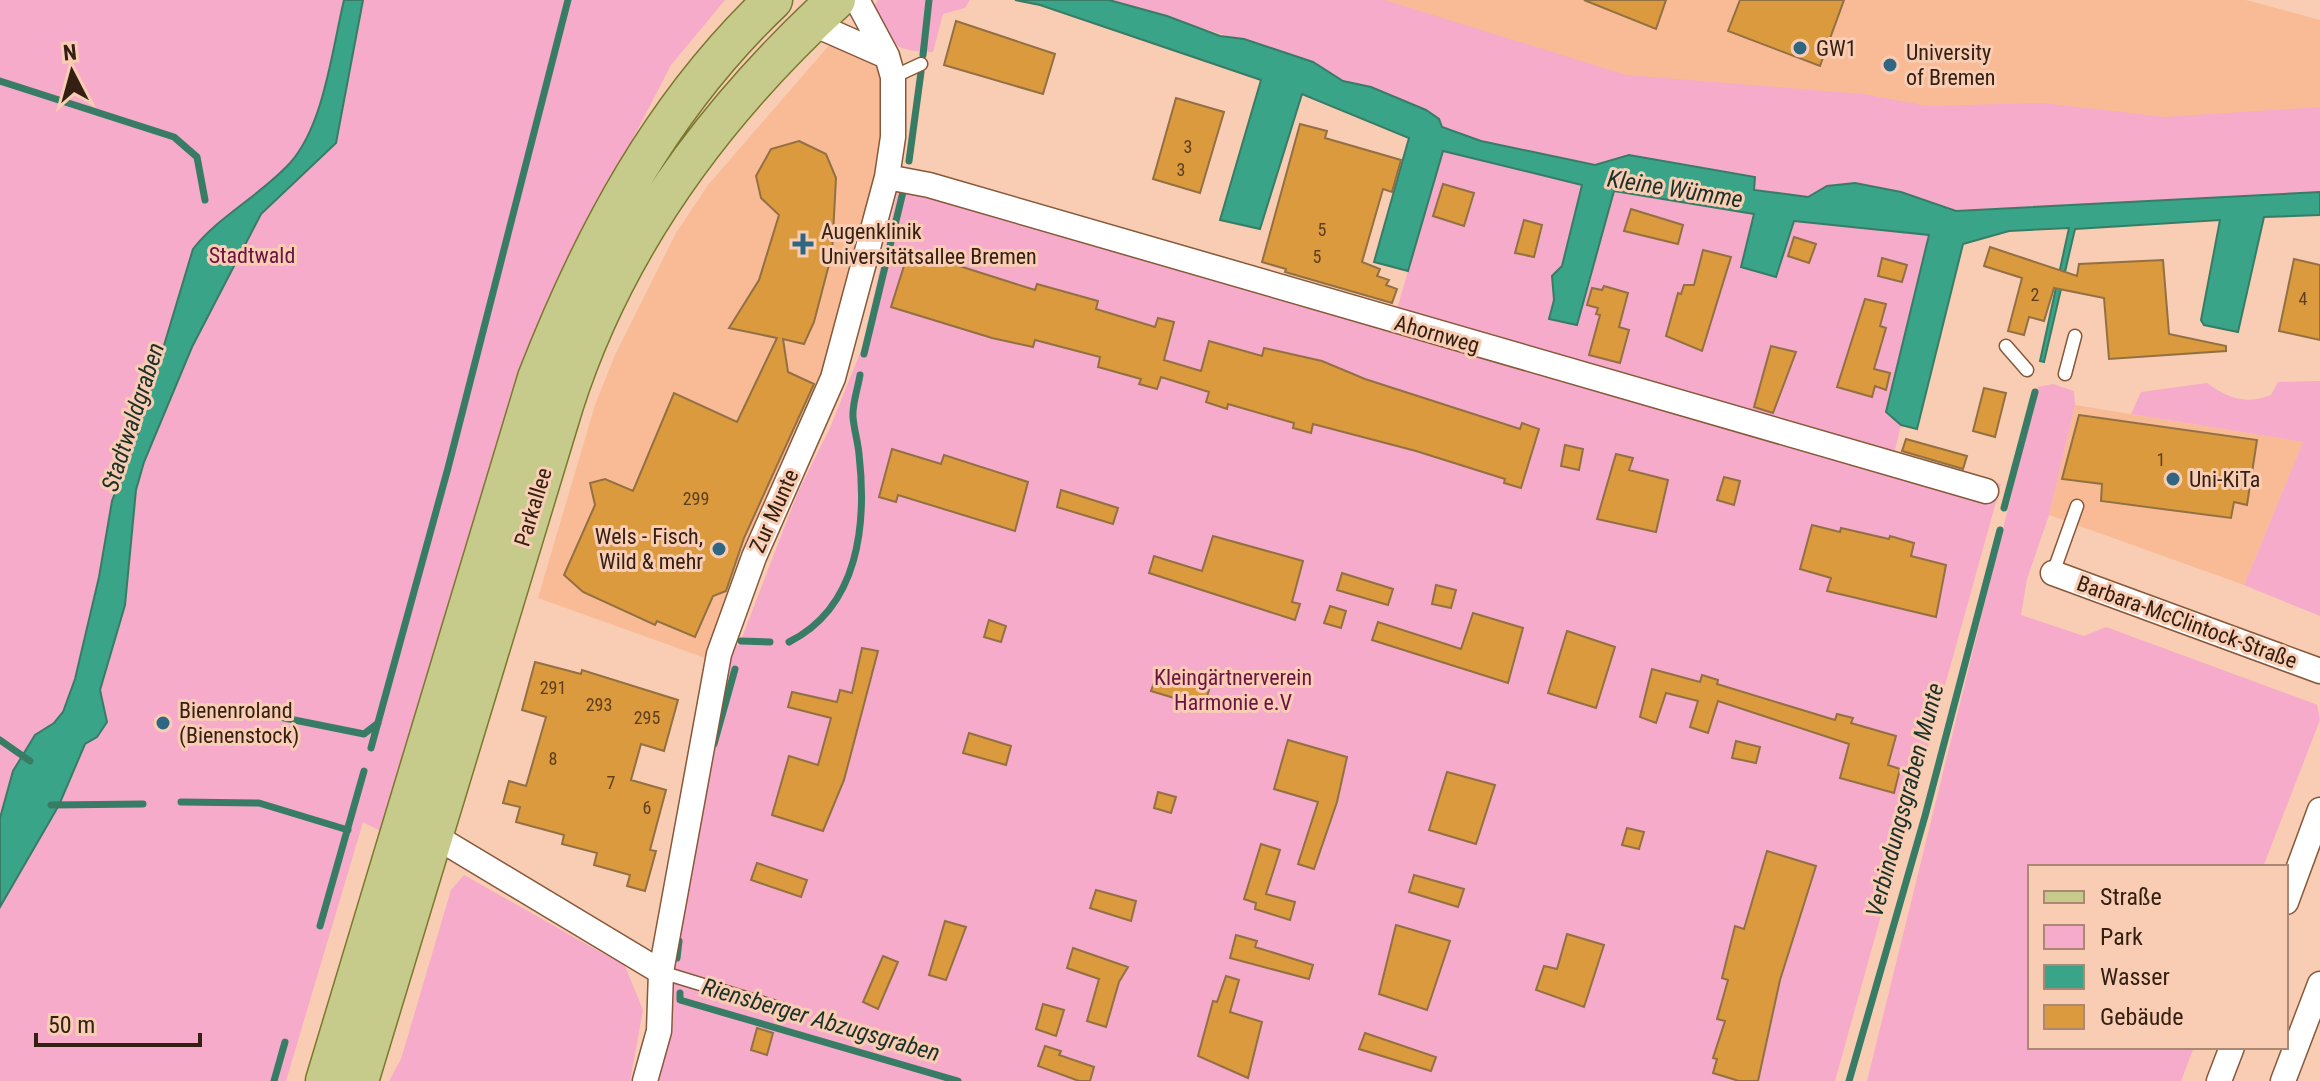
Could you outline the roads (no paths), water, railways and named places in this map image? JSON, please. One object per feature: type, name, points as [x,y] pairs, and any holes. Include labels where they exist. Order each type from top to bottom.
[{"type":"main road","name":"Parkallee","points":[[359,1081],[418,829],[537,378],[569,296],[600,232],[641,163],[703,72],[773,0]]},
{"type":"main road","name":"Parkallee","points":[[325,1081],[418,829],[564,405],[605,298],[669,189],[718,121],[769,62],[823,11]]},
{"type":"street","name":"Zur Munte","points":[[645,1081],[659,1031],[661,972],[719,654],[749,570],[833,378],[887,177],[893,137],[890,67],[857,0]]},
{"type":"street","points":[[823,11],[890,67]]},
{"type":"street","name":"Ahornweg","points":[[887,177],[929,185],[1986,491]]},
{"type":"street","name":"Barbara-McClintock-Straße","points":[[2053,573],[2320,671]]},
{"type":"street","points":[[2288,897],[2320,810]]},
{"type":"street","points":[[418,829],[661,972]]},
{"type":"street","points":[[2283,1081],[2320,984]]},
{"type":"street","points":[[2219,1081],[2231,1049]]},
{"type":"lane","points":[[890,67],[921,64]]},
{"type":"lane","points":[[2065,374],[2075,336]]},
{"type":"lane","points":[[2006,346],[2027,370]]},
{"type":"lane","points":[[2053,573],[2077,506]]},
{"type":"lane","points":[[661,972],[782,1009]]},
{"type":"water","points":[[344,0],[363,0],[336,143],[261,214],[192,347],[144,462],[136,490],[125,605],[100,690],[107,722],[97,737],[85,744],[59,805],[0,907],[0,818],[13,771],[35,735],[54,723],[63,712],[75,679],[99,577],[112,501],[137,435],[193,249],[215,226],[279,174],[302,147],[319,108]]},
{"type":"water","name":"Kleine Wümme","points":[[1015,0],[1109,0],[1167,16],[1220,36],[1244,39],[1313,62],[1343,81],[1371,87],[1426,110],[1439,119],[1442,127],[1481,141],[1595,165],[1629,155],[1755,177],[1754,190],[1808,197],[1827,186],[1855,183],[1901,192],[1956,211],[2320,192],[2320,215],[2264,217],[2238,332],[2204,325],[2201,320],[2220,220],[2075,229],[2044,362],[2040,361],[2069,228],[2009,231],[1963,244],[1917,429],[1901,425],[1886,412],[1929,235],[1794,221],[1776,277],[1741,267],[1754,214],[1614,191],[1577,325],[1549,319],[1554,300],[1552,276],[1562,266],[1582,185],[1443,151],[1408,271],[1374,262],[1409,138],[1302,94],[1260,229],[1220,220],[1261,80],[1040,5]]},
{"type":"waterway","points":[[371,748],[448,468],[568,0]]},
{"type":"waterway","name":"Riensberger Abzugsgraben","points":[[923,55],[929,0]]},
{"type":"waterway","name":"Riensberger Abzugsgraben","points":[[909,161],[921,72]]},
{"type":"waterway","points":[[0,81],[174,137],[197,157],[205,200]]},
{"type":"waterway","name":"Riensberger Abzugsgraben","points":[[864,354],[903,192]]},
{"type":"waterway","name":"Riensberger Abzugsgraben","points":[[789,642],[812,627],[831,608],[844,586],[853,561],[861,508],[859,454],[853,412],[860,375]]},
{"type":"waterway","name":"Verbindungsgraben Munte","points":[[2004,508],[2035,392]]},
{"type":"waterway","name":"Verbindungsgraben Munte","points":[[1849,1081],[1925,816],[2000,530]]},
{"type":"waterway","name":"Riensberger Abzugsgraben","points":[[741,641],[770,642]]},
{"type":"waterway","name":"Riensberger Abzugsgraben","points":[[714,744],[735,669]]},
{"type":"waterway","points":[[224,712],[240,709],[364,734],[378,723]]},
{"type":"waterway","points":[[0,740],[30,761]]},
{"type":"waterway","points":[[320,926],[364,771]]},
{"type":"waterway","points":[[181,802],[259,803],[348,830]]},
{"type":"waterway","points":[[51,805],[143,804]]},
{"type":"waterway","name":"Riensberger Abzugsgraben","points":[[677,958],[679,941]]},
{"type":"waterway","name":"Riensberger Abzugsgraben","points":[[680,993],[680,1000],[958,1081]]},
{"type":"waterway","points":[[274,1081],[285,1042]]},
{"type":"place","name":"GW1","points":[[1800,48]]},
{"type":"place","name":"University of Bremen","points":[[1890,65]]},
{"type":"place","name":"Augenklinik Universitätsallee Bremen","points":[[803,244]]},
{"type":"place","name":"Uni-KiTa","points":[[2173,479]]},
{"type":"place","name":"Wels - Fisch, Wild & mehr","points":[[719,549]]},
{"type":"place","name":"Bienenroland (Bienenstock)","points":[[163,723]]},
{"type":"park label","name":"Stadtwald","points":[[252,255]]},
{"type":"park label","name":"Kleingärtnerverein Harmonie e.V","points":[[1233,690]]},
{"type":"water label","name":"Stadtwaldgraben","points":[[133,417]]}]
